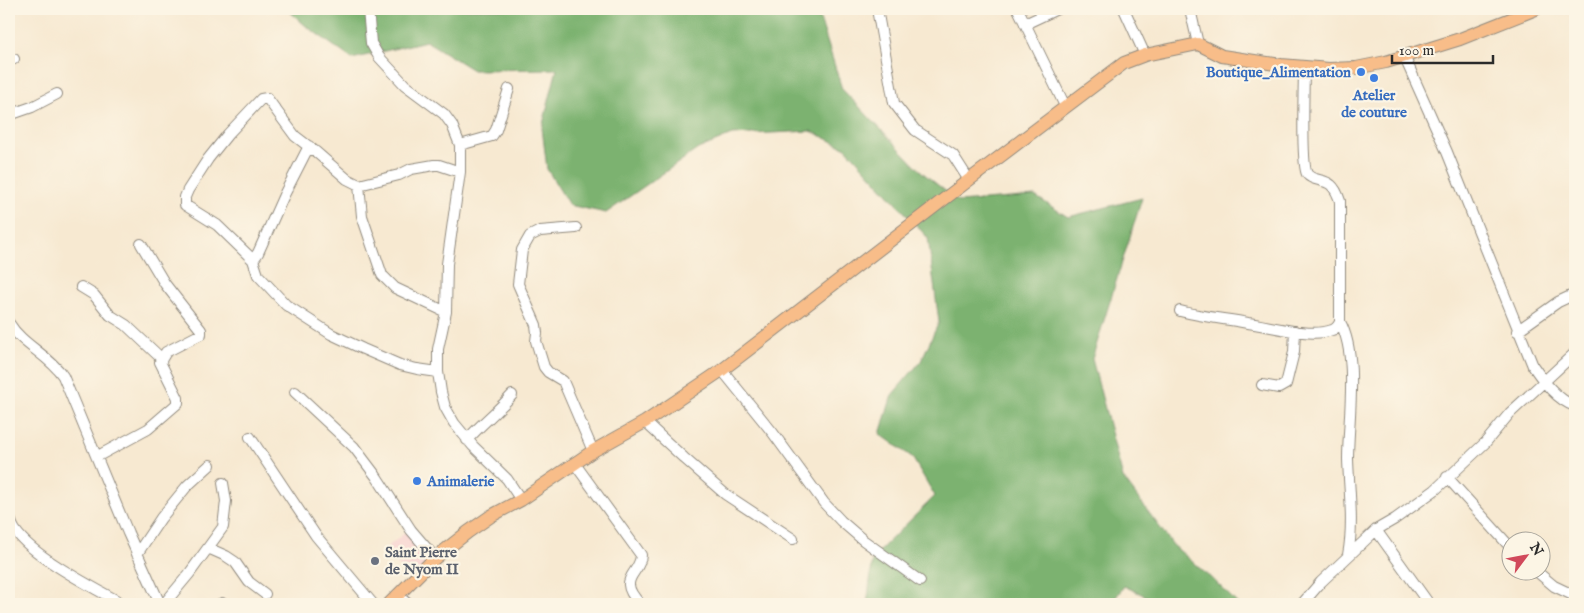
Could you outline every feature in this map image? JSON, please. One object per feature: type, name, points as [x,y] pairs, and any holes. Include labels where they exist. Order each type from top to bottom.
[{"type":"main road","points":[[393,600],[435,558],[490,516],[521,500],[594,451],[646,422],[722,370],[1065,106],[1124,63],[1145,56],[1198,44],[1222,56],[1281,65],[1330,69],[1356,68],[1460,39],[1536,9]]},
{"type":"street","points":[[368,9],[371,42],[379,57],[405,85],[444,114],[452,125],[460,145],[460,172],[447,264],[446,312],[438,349],[438,372],[445,407],[454,424],[467,440],[507,479],[521,500]]},
{"type":"street","points":[[877,9],[894,103],[915,130],[953,154],[969,180]]},
{"type":"street","points":[[1018,9],[1065,106]]},
{"type":"street","points":[[1025,24],[1057,9]]},
{"type":"street","points":[[1124,9],[1145,56]]},
{"type":"street","points":[[1190,9],[1198,44]]},
{"type":"street","points":[[1404,56],[1447,152],[1533,366],[1543,381],[1566,403],[1575,406]]},
{"type":"street","points":[[1180,311],[1295,331],[1331,331],[1337,328],[1340,322],[1340,201],[1330,184],[1311,177],[1306,172],[1304,66]]},
{"type":"street","points":[[460,145],[492,136],[496,130],[509,89]]},
{"type":"street","points":[[9,115],[32,107],[58,94]]},
{"type":"street","points":[[438,372],[417,369],[394,362],[331,334],[281,302],[258,275],[253,260],[217,225],[185,205],[185,196],[220,144],[264,97],[270,100],[279,116],[295,136],[347,179],[359,185],[399,175],[411,169],[434,165],[460,172]]},
{"type":"street","points":[[253,260],[309,146]]},
{"type":"street","points":[[359,185],[362,216],[382,275],[395,288],[446,312]]},
{"type":"street","points":[[576,228],[540,231],[530,236],[522,250],[518,284],[536,325],[536,341],[544,368],[563,381],[594,451]]},
{"type":"street","points":[[98,456],[148,429],[178,403],[178,398],[160,362],[166,352],[200,336],[201,332],[165,284],[140,244]]},
{"type":"street","points":[[81,287],[94,294],[110,315],[126,325],[162,359]]},
{"type":"street","points":[[1518,330],[1558,302],[1575,294]]},
{"type":"street","points":[[1340,322],[1349,344],[1350,370],[1348,459],[1352,529],[1348,554]]},
{"type":"street","points":[[9,323],[20,336],[52,362],[63,376],[98,456],[137,554],[160,604]]},
{"type":"street","points":[[1262,385],[1279,388],[1286,384],[1294,352],[1295,331]]},
{"type":"street","points":[[1302,604],[1309,594],[1334,571],[1348,554],[1376,530],[1395,520],[1435,490],[1485,443],[1510,413],[1575,352]]},
{"type":"street","points":[[722,370],[773,432],[824,504],[841,522],[920,581]]},
{"type":"street","points":[[295,392],[354,447],[376,476],[411,530],[435,558]]},
{"type":"street","points":[[467,440],[484,420],[498,411],[512,395]]},
{"type":"street","points":[[646,422],[725,494],[793,539]]},
{"type":"street","points":[[250,437],[316,536],[373,604]]},
{"type":"street","points":[[575,464],[641,555],[641,559],[630,577],[629,583],[630,590],[640,604]]},
{"type":"street","points":[[137,554],[161,518],[187,486],[210,465]]},
{"type":"street","points":[[1447,477],[1502,538]]},
{"type":"street","points":[[164,604],[223,527],[226,497],[223,483]]},
{"type":"street","points":[[9,516],[14,529],[35,550],[89,585],[123,604]]},
{"type":"street","points":[[1376,530],[1429,604]]},
{"type":"street","points":[[208,548],[235,562],[249,582],[265,594]]},
{"type":"street","points":[[1547,580],[1554,586],[1575,596]]},
{"type":"street","points":[[393,600],[408,604]]},
{"type":"shaded area","points":[[407,531],[431,559],[410,580],[385,549]]},
{"type":"green space","points":[[287,9],[817,9],[842,89],[923,173],[959,202],[1035,196],[1068,217],[1142,198],[1092,359],[1123,478],[1173,545],[1238,604],[1163,604],[1124,586],[1111,604],[867,604],[873,557],[935,496],[912,457],[880,434],[892,395],[921,361],[939,322],[928,238],[846,148],[811,131],[732,135],[698,149],[606,213],[569,205],[547,169],[542,128],[557,69],[473,70],[426,41],[352,59],[306,26]]},
{"type":"place","name":"Boutique_Alimentation","points":[[1361,72]]},
{"type":"place","name":"Atelier de couture","points":[[1374,78]]},
{"type":"place","name":"Animalerie","points":[[417,481]]},
{"type":"place","name":"Saint Pierre de Nyom II","points":[[375,561]]}]
